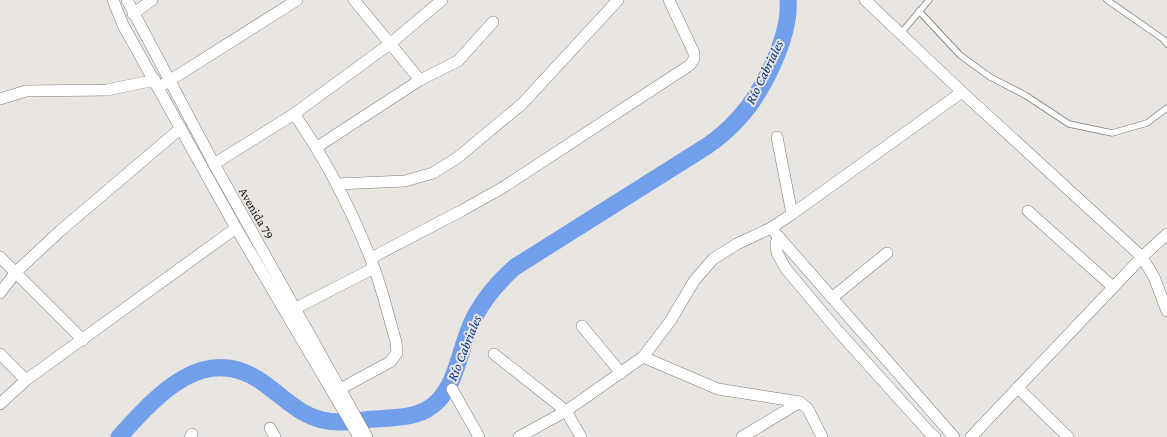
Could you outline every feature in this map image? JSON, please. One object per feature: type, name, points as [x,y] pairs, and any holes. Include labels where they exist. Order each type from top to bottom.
[{"type":"street","points":[[108,0],[157,83],[236,228],[342,401]]},
{"type":"street","points":[[113,0],[123,25]]},
{"type":"street","name":"Avenida 79","points":[[127,0],[133,14],[214,164],[340,389],[342,401],[358,437]]},
{"type":"street","points":[[133,14],[152,0]]},
{"type":"street","points":[[0,99],[26,90],[107,90],[169,80],[297,0]]},
{"type":"street","points":[[354,0],[420,80]]},
{"type":"street","points":[[214,164],[294,114],[391,43],[442,0]]},
{"type":"street","points":[[337,184],[405,182],[433,173],[457,158],[522,104],[618,0]]},
{"type":"street","points":[[370,258],[502,188],[690,65],[694,59],[694,53],[669,0]]},
{"type":"street","points":[[865,0],[962,92],[1142,257],[1154,277],[1167,311]]},
{"type":"street","points":[[317,146],[420,80],[458,61],[493,22]]},
{"type":"street","points":[[519,437],[566,411],[643,357],[671,320],[694,282],[713,259],[737,244],[771,228],[792,214],[962,92]]},
{"type":"street","points":[[294,114],[317,146],[337,184],[374,268],[396,342],[396,354],[390,362],[340,389]]},
{"type":"street","points":[[0,293],[16,272],[60,231],[181,128]]},
{"type":"street","points":[[777,137],[792,214]]},
{"type":"street","points":[[1028,211],[1113,287]]},
{"type":"street","points":[[0,404],[26,380],[236,228]]},
{"type":"street","points":[[771,228],[833,297],[948,434]]},
{"type":"street","points":[[971,437],[1113,287],[1167,234]]},
{"type":"street","points":[[779,237],[776,243],[777,253],[786,269],[838,331],[928,432],[936,437]]},
{"type":"street","points":[[833,297],[887,253]]},
{"type":"street","points":[[0,257],[83,340]]},
{"type":"street","points":[[296,308],[374,268]]},
{"type":"street","points":[[582,326],[621,372]]},
{"type":"street","points":[[0,354],[26,380]]},
{"type":"street","points":[[494,354],[566,411],[581,437]]},
{"type":"street","points":[[643,357],[718,389],[800,402],[808,409],[822,437]]},
{"type":"street","points":[[1018,388],[1068,437]]},
{"type":"street","points":[[452,389],[479,437]]},
{"type":"street","name":"Avenida 79","points":[[342,401],[367,437]]},
{"type":"street","points":[[742,437],[800,402]]},
{"type":"lane","points":[[901,33],[929,0]]},
{"type":"lane","points":[[1106,0],[1163,39],[1167,44]]},
{"type":"lane","points":[[919,11],[960,55],[990,77],[1025,95],[1069,124],[1112,133],[1147,123],[1167,108]]},
{"type":"waterway","name":"Río Cabriales","points":[[119,437],[133,421],[165,391],[183,379],[201,371],[220,368],[241,371],[262,382],[297,409],[322,420],[341,422],[393,418],[414,415],[426,410],[437,402],[445,393],[456,369],[469,330],[478,311],[497,284],[515,267],[707,146],[716,140],[739,118],[757,94],[774,62],[785,30],[788,14],[788,0]]}]
